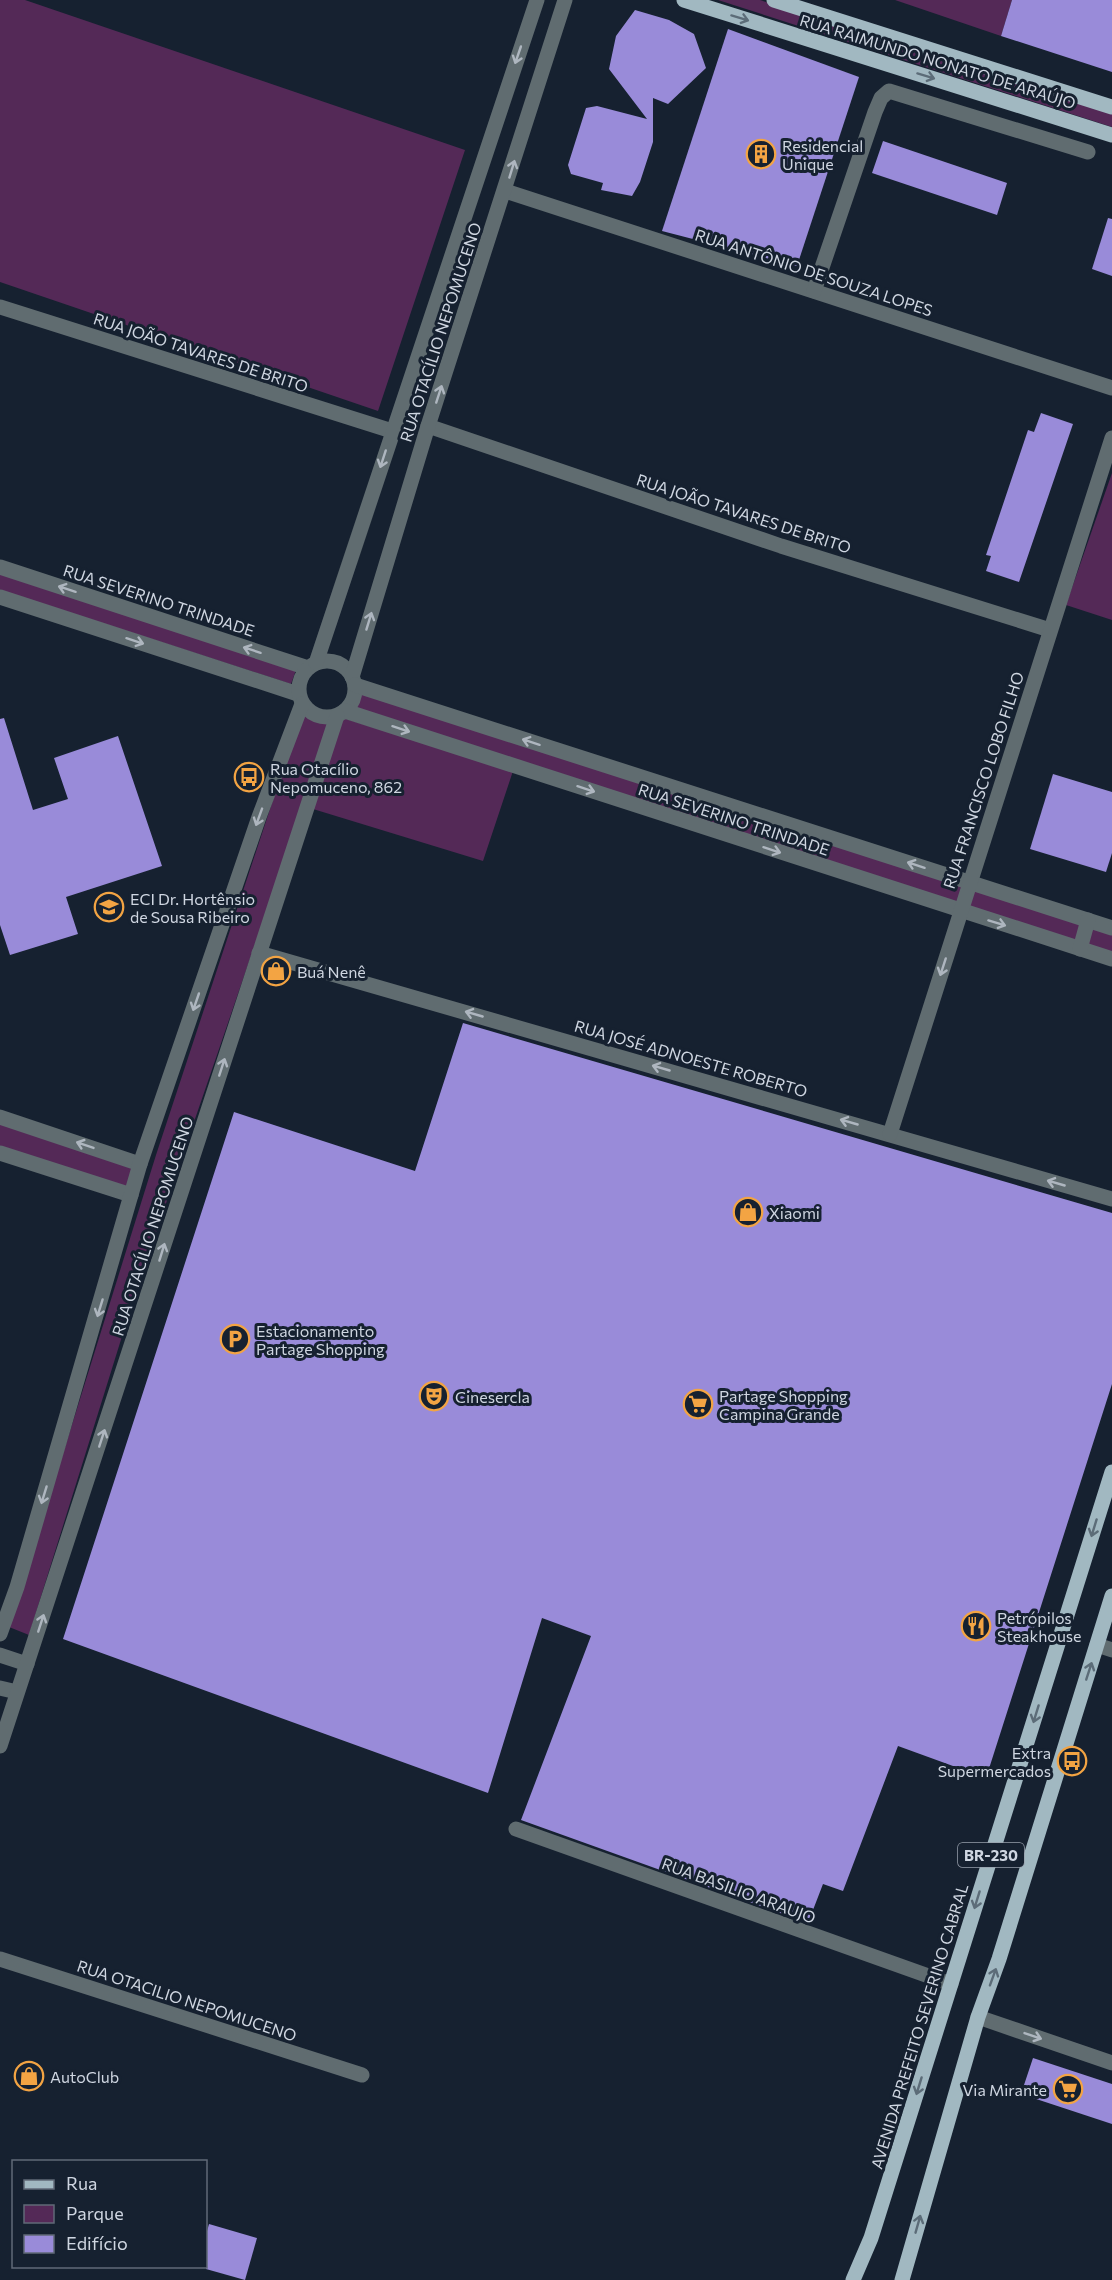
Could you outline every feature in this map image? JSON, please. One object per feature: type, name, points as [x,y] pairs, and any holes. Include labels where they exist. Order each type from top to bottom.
[{"type":"main road","name":"RUA RAIMUNDO NONATO DE ARAÚJO","points":[[684,0],[1112,135]]},
{"type":"main road","name":"RUA RAIMUNDO NONATO DE ARAÚJO","points":[[774,0],[1112,107]]},
{"type":"main road","name":"AVENIDA PREFEITO SEVERINO CABRAL","points":[[853,2280],[871,2238],[1112,1472]]},
{"type":"main road","name":"BR-230","points":[[902,2280],[978,2017],[1105,1647],[1112,1596]]},
{"type":"street","name":"RUA OTACÍLIO NEPOMUCENO","points":[[312,665],[537,0]]},
{"type":"street","name":"RUA OTACÍLIO NEPOMUCENO","points":[[354,681],[428,426],[565,0]]},
{"type":"street","name":"RUA ANTÔNIO DE SOUZA LOPES","points":[[814,291],[819,269],[878,105],[881,98],[889,91],[1088,152]]},
{"type":"street","name":"RUA ANTÔNIO DE SOUZA LOPES","points":[[505,191],[1112,388]]},
{"type":"street","name":"RUA JOÃO TAVARES DE BRITO","points":[[0,307],[392,431]]},
{"type":"street","name":"RUA JOÃO TAVARES DE BRITO","points":[[428,426],[781,546],[1050,630]]},
{"type":"street","name":"RUA FRANCISCO LOBO FILHO","points":[[890,1134],[961,912],[968,882],[1112,438]]},
{"type":"street","name":"RUA SEVERINO TRINDADE","points":[[0,567],[312,665]]},
{"type":"street","points":[[0,597],[300,699],[314,715],[330,718],[341,713],[351,704],[354,681],[340,664],[333,661],[312,665],[302,675],[300,699]]},
{"type":"street","name":"RUA SEVERINO TRINDADE","points":[[354,681],[1112,928]]},
{"type":"street","name":"RUA OTACÍLIO NEPOMUCENO","points":[[0,1634],[20,1576],[140,1164],[300,699]]},
{"type":"street","name":"RUA OTACÍLIO NEPOMUCENO","points":[[0,1746],[341,713]]},
{"type":"street","name":"RUA SEVERINO TRINDADE","points":[[341,713],[1112,959]]},
{"type":"street","points":[[1080,949],[1088,920]]},
{"type":"street","name":"RUA JOSÉ ADNOESTE ROBERTO","points":[[260,953],[1112,1199]]},
{"type":"street","points":[[0,1117],[140,1164]]},
{"type":"street","points":[[0,1153],[131,1195]]},
{"type":"street","points":[[0,1655],[27,1664]]},
{"type":"street","points":[[0,1688],[16,1692]]},
{"type":"street","name":"RUA BASILIO ARAUJO","points":[[516,1829],[951,1984]]},
{"type":"street","name":"RUA OTACILIO NEPOMUCENO","points":[[0,1959],[362,2076]]},
{"type":"street","points":[[978,2017],[1112,2063]]},
{"type":"green space","points":[[0,0],[25,0],[465,150],[378,411],[0,282]]},
{"type":"green space","points":[[718,0],[760,0],[1112,111],[1112,127]]},
{"type":"green space","points":[[895,0],[1012,0],[1001,36]]},
{"type":"green space","points":[[1112,473],[1112,620],[1066,605]]},
{"type":"green space","points":[[0,573],[296,670],[291,684],[0,590]]},
{"type":"green space","points":[[357,688],[965,885],[958,905],[349,710],[357,695]]},
{"type":"green space","points":[[302,712],[315,718],[332,720],[138,1285],[29,1635],[9,1627],[156,1155]]},
{"type":"green space","points":[[340,717],[513,771],[483,861],[313,809]]},
{"type":"green space","points":[[972,886],[1083,923],[1077,944],[965,908]]},
{"type":"green space","points":[[1090,925],[1112,932],[1112,955],[1083,946]]},
{"type":"green space","points":[[0,1123],[137,1169],[131,1191],[0,1149]]},
{"type":"building","points":[[1012,0],[1112,0],[1112,72],[1001,36]]},
{"type":"building","points":[[635,10],[669,20],[694,34],[706,68],[668,104],[653,98],[653,142],[640,182],[632,196],[601,190],[603,183],[571,174],[568,165],[586,108],[597,106],[647,119],[609,69],[616,36]]},
{"type":"building","name":"Residencial Unique","points":[[728,29],[859,77],[797,266],[662,231]]},
{"type":"building","points":[[883,141],[1007,183],[997,215],[872,173]]},
{"type":"building","points":[[1108,218],[1112,219],[1112,276],[1092,269]]},
{"type":"building","points":[[1041,413],[1073,424],[1019,582],[986,571],[991,556],[986,555],[1028,430],[1034,432]]},
{"type":"building","points":[[4,718],[33,810],[68,799],[54,758],[118,736],[162,866],[66,897],[78,934],[10,955],[0,925],[0,719]]},
{"type":"building","points":[[1053,774],[1112,792],[1112,853],[1106,872],[1030,849]]},
{"type":"building","name":"Partage Shopping Campina Grande","points":[[463,1023],[1112,1213],[1112,1384],[986,1778],[898,1746],[843,1891],[823,1884],[808,1923],[521,1820],[591,1636],[542,1618],[488,1793],[63,1639],[234,1112],[415,1171]]},
{"type":"building","name":"Via Mirante","points":[[1033,2058],[1112,2084],[1112,2124],[1021,2094]]},
{"type":"building","points":[[209,2224],[257,2238],[245,2280],[206,2269]]},
{"type":"place","name":"Residencial Unique","points":[[761,154]]},
{"type":"place","name":"Rua Otacílio Nepomuceno, 862","points":[[249,777]]},
{"type":"place","name":"ECI Dr. Hortênsio de Sousa Ribeiro","points":[[109,907]]},
{"type":"place","name":"Buá Nenê","points":[[276,971]]},
{"type":"place","name":"Xiaomi","points":[[748,1212]]},
{"type":"place","name":"Estacionamento Partage Shopping","points":[[235,1339]]},
{"type":"place","name":"Cinesercla","points":[[434,1396]]},
{"type":"place","name":"Partage Shopping Campina Grande","points":[[698,1404]]},
{"type":"place","name":"Petrópilos Steakhouse","points":[[976,1626]]},
{"type":"place","name":"Extra Supermercados","points":[[1072,1761]]},
{"type":"place","name":"AutoClub","points":[[29,2076]]},
{"type":"place","name":"Via Mirante","points":[[1068,2089]]}]
